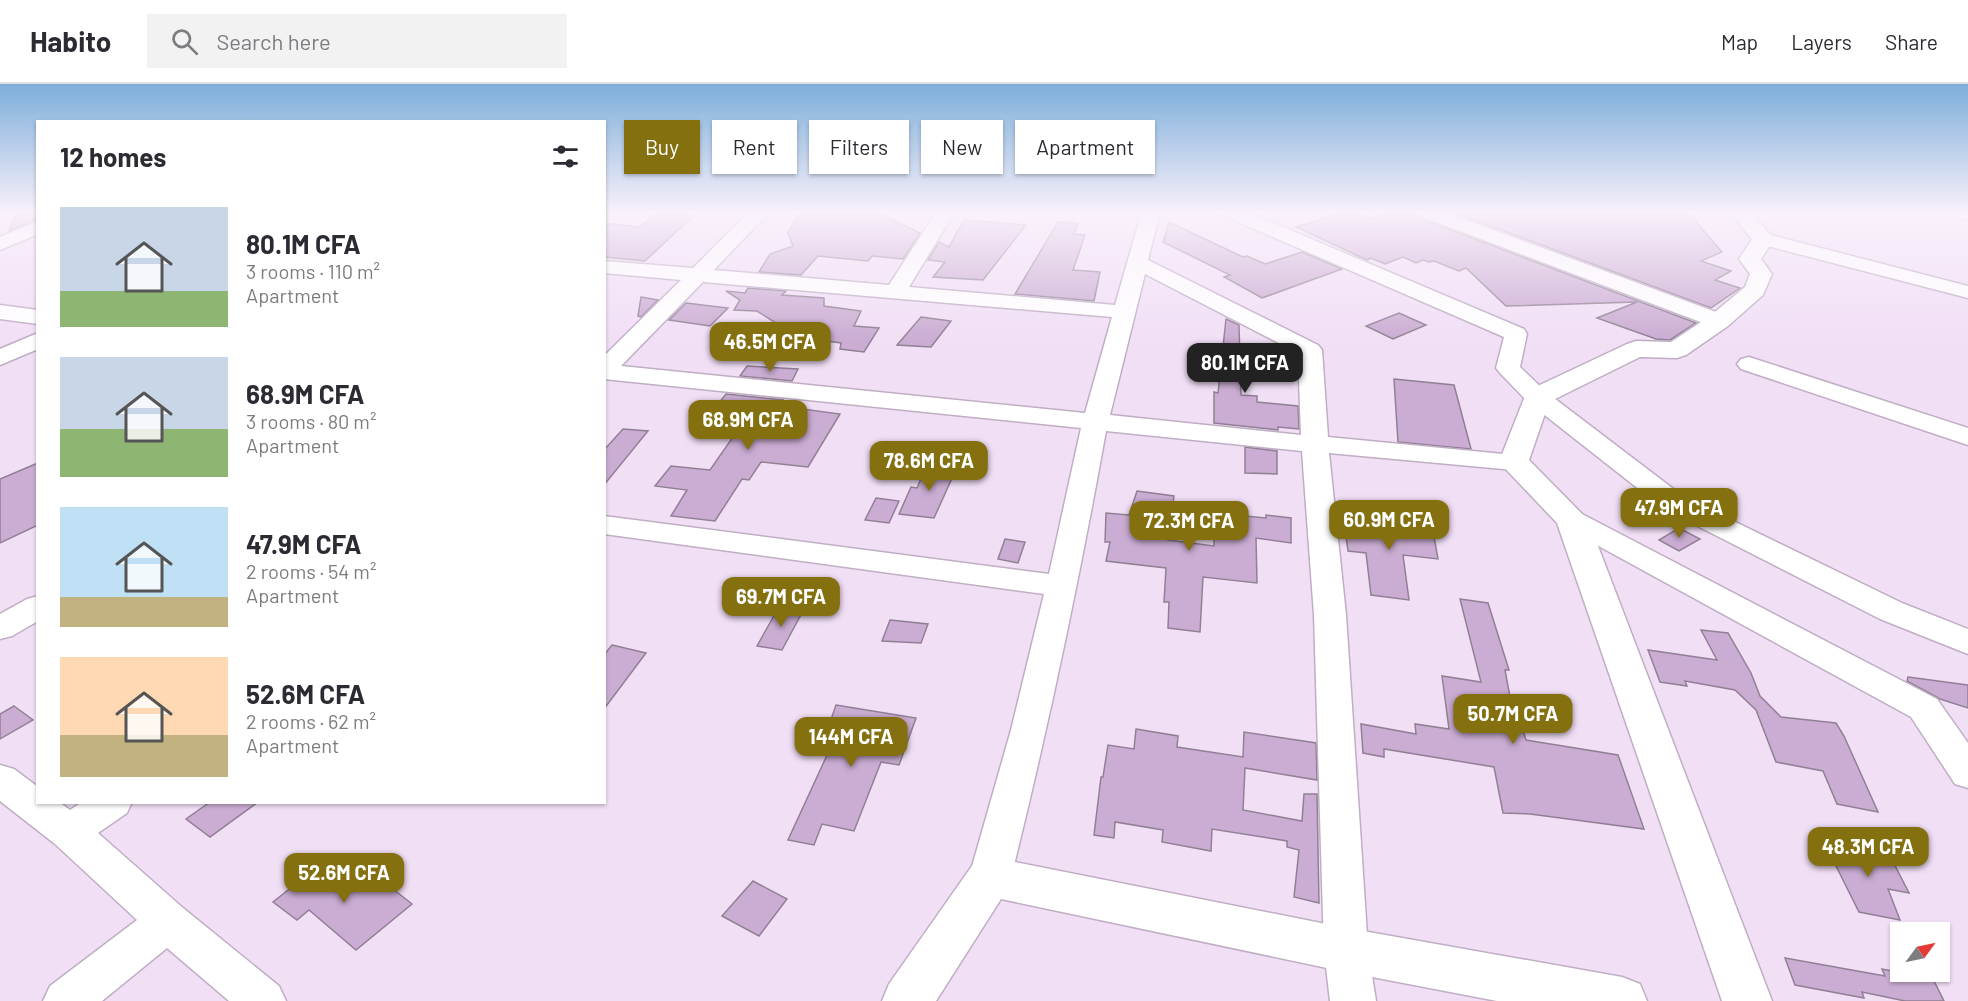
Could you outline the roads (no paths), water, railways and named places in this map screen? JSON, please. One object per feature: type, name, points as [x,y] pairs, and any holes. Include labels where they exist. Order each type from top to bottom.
[{"type":"street","points":[[606,369],[720,254]]},
{"type":"street","points":[[895,292],[919,254]]},
{"type":"street","points":[[907,1001],[990,877],[1029,730],[1062,586],[1095,422],[1126,312],[1139,254]]},
{"type":"street","points":[[1327,254],[1516,334],[1508,368],[1537,397],[1674,503],[1891,611],[1968,642]]},
{"type":"street","points":[[1537,254],[1719,321]]},
{"type":"street","points":[[1514,462],[1537,397],[1636,349],[1677,350],[1719,321],[1755,290],[1761,274],[1750,259],[1753,254]]},
{"type":"street","points":[[1820,254],[1968,292]]},
{"type":"street","points":[[1137,262],[1310,350],[1315,444],[1330,615],[1334,737],[1346,950],[1353,1001]]},
{"type":"street","points":[[606,267],[1126,312]]},
{"type":"street","points":[[0,312],[36,317]]},
{"type":"street","points":[[0,358],[36,341]]},
{"type":"street","points":[[1749,364],[1968,437]]},
{"type":"street","points":[[606,371],[1473,460],[1514,462],[1572,520],[1924,708],[1968,774]]},
{"type":"street","points":[[1572,520],[1747,1001]]},
{"type":"street","points":[[606,525],[1062,586]]},
{"type":"street","points":[[0,628],[36,608]]},
{"type":"street","points":[[0,780],[69,832],[168,922],[263,1001]]},
{"type":"street","points":[[69,832],[110,804]]},
{"type":"street","points":[[990,877],[1346,950],[1622,1001]]},
{"type":"street","points":[[66,1001],[168,922]]}]
